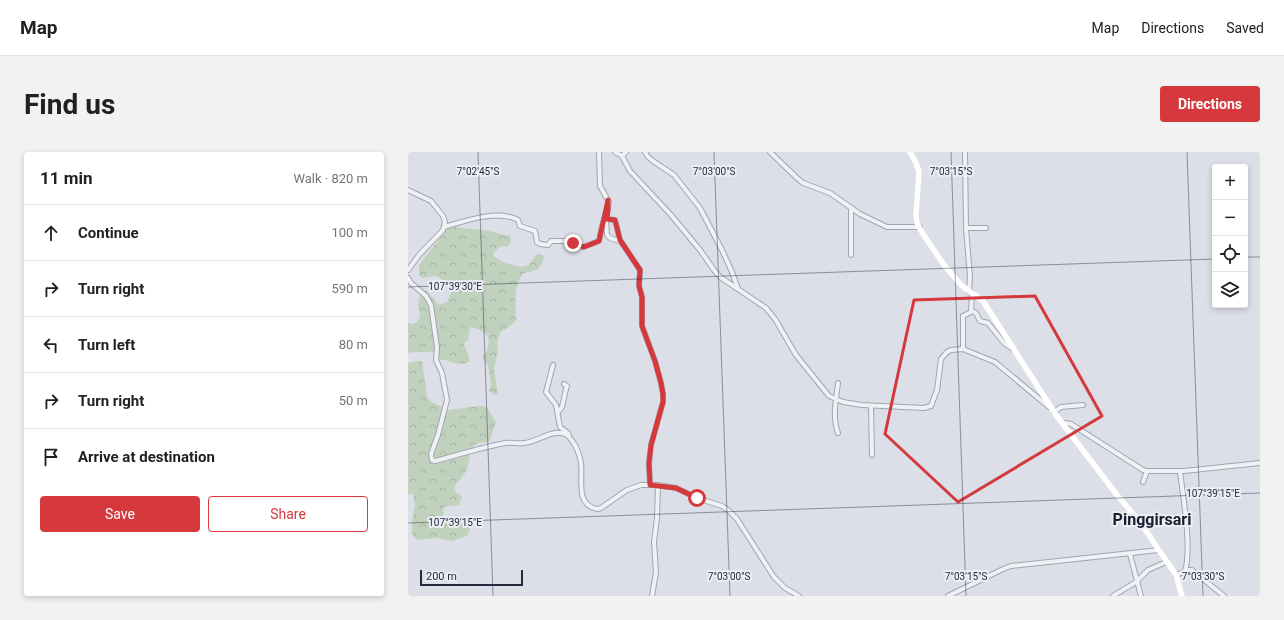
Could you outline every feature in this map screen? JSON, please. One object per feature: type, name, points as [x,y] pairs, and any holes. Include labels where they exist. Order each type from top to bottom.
[{"type":"street","points":[[599,152],[600,186],[608,200],[607,236],[610,239],[620,240]]},
{"type":"street","points":[[615,152],[622,156],[630,170],[671,215],[720,277],[766,308],[775,319],[800,361],[825,391],[836,400],[871,406],[924,408],[931,406],[936,390],[941,359],[951,350],[963,349],[995,362],[1053,411]]},
{"type":"street","points":[[622,156],[626,152]]},
{"type":"street","points":[[645,152],[653,161],[674,175],[700,208],[722,250],[738,289]]},
{"type":"street","points":[[770,152],[797,178],[830,193],[860,214],[887,227],[920,228]]},
{"type":"street","points":[[910,152],[919,171],[916,218],[929,245],[961,285],[983,301],[1053,411],[1140,522],[1176,575],[1182,596]]},
{"type":"street","points":[[965,152],[966,228],[972,311],[976,314],[980,321],[988,323],[1004,343],[1013,349]]},
{"type":"street","points":[[408,190],[428,198],[436,205],[443,216],[444,227],[408,270]]},
{"type":"street","points":[[444,227],[489,216],[513,218],[518,220],[520,226],[535,231],[540,244],[548,245],[551,241],[562,241],[584,247],[599,241],[608,200]]},
{"type":"street","points":[[851,208],[851,255]]},
{"type":"street","points":[[607,219],[615,220],[620,240],[640,270],[639,286],[642,297],[642,326],[655,361],[663,394],[663,402],[651,445],[649,463],[650,485]]},
{"type":"street","points":[[966,228],[986,228]]},
{"type":"street","points":[[408,278],[411,283],[426,296],[431,305],[437,347],[436,360],[442,372],[447,400],[438,435],[431,454],[432,460],[435,461],[505,444],[525,443],[554,433],[569,436]]},
{"type":"street","points":[[963,349],[963,318],[964,315],[971,313],[972,311]]},
{"type":"street","points":[[553,366],[546,392],[556,405],[560,427],[568,433],[580,456],[583,501],[586,505],[597,509],[601,508],[623,492],[634,487],[641,485],[658,485],[676,488],[728,510],[736,519],[774,577],[786,588],[799,596]]},
{"type":"street","points":[[838,383],[834,418],[838,433]]},
{"type":"street","points":[[558,412],[562,407],[566,389],[564,384]]},
{"type":"street","points":[[1053,411],[1061,407],[1082,405]]},
{"type":"street","points":[[871,406],[872,455]]},
{"type":"street","points":[[1063,424],[1071,424],[1143,470],[1147,471],[1180,471],[1260,463]]},
{"type":"street","points":[[1142,482],[1147,471]]},
{"type":"street","points":[[1180,471],[1187,538],[1187,562],[1184,571]]},
{"type":"street","points":[[652,596],[656,572],[654,542],[657,518],[658,485]]},
{"type":"street","points":[[948,596],[1011,566],[1158,550]]},
{"type":"street","points":[[1130,554],[1141,596]]},
{"type":"street","points":[[1113,596],[1138,580],[1148,570],[1166,562]]},
{"type":"street","points":[[1176,575],[1184,571],[1192,570],[1224,596]]},
{"type":"highlighted area","points":[[1035,296],[1102,416],[958,502],[885,434],[914,300]]},
{"type":"green space","points":[[456,227],[489,231],[510,236],[511,241],[509,245],[507,247],[501,246],[493,255],[499,260],[508,264],[523,267],[531,263],[537,254],[545,256],[539,267],[535,270],[524,273],[519,279],[515,309],[516,320],[501,332],[497,342],[498,352],[494,369],[498,394],[494,395],[489,391],[491,384],[488,365],[482,357],[486,352],[489,342],[486,334],[482,331],[470,327],[468,341],[465,342],[464,345],[469,355],[469,362],[457,364],[439,359],[435,352],[408,353],[408,322],[412,324],[417,322],[420,316],[418,305],[420,295],[426,290],[439,305],[447,302],[452,286],[436,276],[423,278],[419,273],[419,265],[447,229]]},
{"type":"green space","points":[[422,361],[427,396],[433,403],[449,410],[484,406],[496,422],[488,442],[478,443],[470,449],[468,466],[454,490],[462,496],[459,505],[444,507],[444,521],[450,524],[469,521],[470,530],[467,536],[452,541],[436,538],[418,540],[412,535],[412,522],[415,504],[413,494],[408,494],[408,363]]},
{"type":"district","name":"Pinggirsari","points":[[1152,519]]},
{"type":"route","points":[[573,243],[584,247],[599,241],[608,200],[609,204],[607,219],[615,220],[620,240],[633,262],[640,270],[639,286],[642,297],[641,322],[655,361],[663,394],[663,402],[651,445],[649,463],[650,485],[676,488],[697,498]]}]
